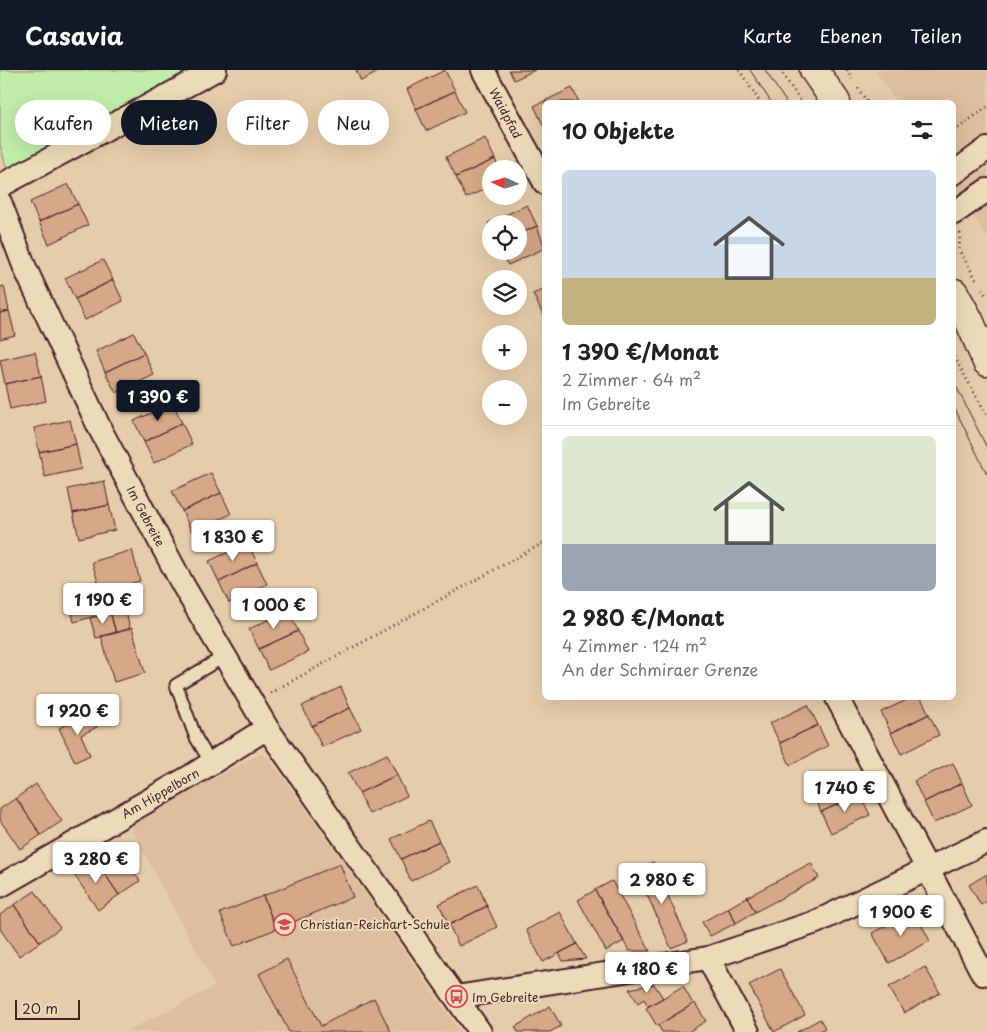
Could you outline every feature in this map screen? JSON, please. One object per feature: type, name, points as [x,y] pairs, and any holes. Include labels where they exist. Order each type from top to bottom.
[{"type":"main road","points":[[814,70],[835,100]]},
{"type":"main road","points":[[956,297],[969,320],[987,362]]},
{"type":"main road","points":[[969,320],[987,343]]},
{"type":"street","points":[[0,186],[215,70]]},
{"type":"street","name":"Waidpfad","points":[[483,70],[542,178]]},
{"type":"street","points":[[956,172],[987,149]]},
{"type":"street","points":[[959,220],[987,190]]},
{"type":"street","name":"Im Gebreite","points":[[0,202],[25,268],[100,429],[183,585],[268,728],[480,1032]]},
{"type":"street","points":[[838,700],[983,974]]},
{"type":"street","name":"Am Hippelborn","points":[[0,886],[268,728]]},
{"type":"street","points":[[456,997],[708,958],[816,922],[987,841]]},
{"type":"street","points":[[708,958],[748,1032]]},
{"type":"lane","points":[[211,763],[196,738],[176,685],[225,656]]},
{"type":"path","points":[[739,70],[759,100]]},
{"type":"path","points":[[780,70],[800,100]]},
{"type":"path","points":[[956,130],[987,107]]},
{"type":"path","points":[[959,220],[959,250],[987,297]]},
{"type":"path","points":[[956,361],[987,415]]},
{"type":"path","points":[[252,703],[542,544]]},
{"type":"shaded area","points":[[875,70],[987,70],[987,238],[956,189],[956,100],[896,100]]},
{"type":"shaded area","name":"Christian-Reichart-Schule","points":[[261,754],[268,757],[344,862],[460,1032],[126,1032],[215,986],[128,822]]},
{"type":"green space","points":[[0,70],[188,70],[133,100],[121,100],[121,107],[111,112],[111,100],[15,100],[15,145],[51,145],[7,169],[0,145]]},
{"type":"building","points":[[356,70],[382,70],[361,81]]},
{"type":"building","points":[[445,70],[455,91],[416,109],[407,89]]},
{"type":"building","points":[[509,70],[535,70],[514,80]]},
{"type":"building","points":[[572,88],[578,100],[547,100]]},
{"type":"building","points":[[455,91],[465,112],[426,131],[416,109]]},
{"type":"building","points":[[542,102],[542,123],[534,106]]},
{"type":"building","points":[[485,138],[495,159],[482,160],[482,165],[456,177],[446,157]]},
{"type":"building","points":[[482,165],[482,190],[466,198],[456,177]]},
{"type":"building","points":[[68,184],[78,204],[39,222],[30,202]]},
{"type":"building","points":[[78,204],[88,225],[49,244],[39,222]]},
{"type":"building","points":[[527,205],[537,226],[527,230],[527,215],[505,215]]},
{"type":"building","points":[[537,226],[542,240],[542,249],[527,256],[527,230]]},
{"type":"building","points":[[103,260],[113,280],[75,299],[65,278]]},
{"type":"building","points":[[506,260],[519,260],[508,265]]},
{"type":"building","points":[[113,280],[123,301],[85,320],[75,299]]},
{"type":"building","points":[[4,286],[9,311],[0,313],[0,287]]},
{"type":"building","points":[[542,290],[542,313],[533,294]]},
{"type":"building","points":[[9,311],[15,335],[0,339],[0,313]]},
{"type":"building","points":[[134,333],[144,353],[105,372],[96,351]]},
{"type":"building","points":[[35,352],[41,376],[5,384],[0,360]]},
{"type":"building","points":[[144,353],[154,375],[116,393],[105,372]]},
{"type":"building","points":[[41,376],[46,401],[10,409],[5,384]]},
{"type":"building","points":[[173,403],[182,423],[144,442],[134,421]]},
{"type":"building","points":[[70,420],[76,444],[39,452],[34,428]]},
{"type":"building","points":[[182,423],[192,444],[154,463],[144,442]]},
{"type":"building","points":[[76,444],[81,469],[45,477],[39,452]]},
{"type":"building","points":[[211,473],[221,493],[182,511],[172,491]]},
{"type":"building","points":[[104,481],[109,505],[73,513],[68,489]]},
{"type":"building","points":[[221,493],[231,514],[192,532],[182,511]]},
{"type":"building","points":[[109,505],[115,530],[79,538],[73,513]]},
{"type":"building","points":[[248,543],[257,563],[219,582],[209,561]]},
{"type":"building","points":[[132,550],[140,581],[101,592],[92,562]]},
{"type":"building","points":[[257,563],[267,584],[229,603],[219,582]]},
{"type":"building","points":[[118,587],[125,608],[110,612],[105,591]]},
{"type":"building","points":[[97,597],[98,602],[107,600],[110,612],[74,622],[70,605]]},
{"type":"building","points":[[125,608],[130,629],[116,633],[110,612]]},
{"type":"building","points":[[288,610],[298,631],[259,649],[249,629]]},
{"type":"building","points":[[110,612],[116,633],[96,638],[90,618]]},
{"type":"building","points":[[132,628],[145,673],[114,682],[101,636]]},
{"type":"building","points":[[298,631],[308,652],[269,670],[259,649]]},
{"type":"building","points":[[341,687],[350,708],[312,726],[302,706]]},
{"type":"building","points":[[907,700],[922,700],[929,714],[891,733],[881,712]]},
{"type":"building","points":[[808,705],[818,725],[780,743],[770,723]]},
{"type":"building","points":[[350,708],[361,729],[322,747],[312,726]]},
{"type":"building","points":[[91,713],[97,727],[81,735],[90,755],[75,762],[59,728]]},
{"type":"building","points":[[929,714],[939,735],[901,754],[891,733]]},
{"type":"building","points":[[818,725],[828,746],[790,765],[780,743]]},
{"type":"building","points":[[387,754],[397,775],[359,793],[348,773]]},
{"type":"building","points":[[953,763],[962,783],[924,802],[914,781]]},
{"type":"building","points":[[850,773],[860,794],[821,812],[812,791]]},
{"type":"building","points":[[397,775],[407,796],[369,814],[359,793]]},
{"type":"building","points":[[962,783],[972,805],[934,823],[924,802]]},
{"type":"building","points":[[36,784],[62,821],[41,835],[16,798]]},
{"type":"building","points":[[860,794],[870,815],[831,833],[821,812]]},
{"type":"building","points":[[16,798],[41,835],[20,849],[0,820],[0,809]]},
{"type":"building","points":[[429,821],[439,841],[401,859],[391,839]]},
{"type":"building","points":[[439,841],[449,862],[411,881],[401,859]]},
{"type":"building","points":[[115,844],[140,881],[119,895],[94,858]]},
{"type":"building","points":[[94,858],[119,895],[98,910],[73,873]]},
{"type":"building","points":[[653,862],[688,941],[671,948],[636,870]]},
{"type":"building","points":[[811,863],[819,878],[755,912],[747,897]]},
{"type":"building","points":[[340,864],[353,897],[276,929],[263,896]]},
{"type":"building","points":[[987,874],[987,901],[981,905],[969,885]]},
{"type":"building","points":[[612,881],[650,951],[629,951],[595,890]]},
{"type":"building","points":[[478,885],[487,906],[449,925],[439,904]]},
{"type":"building","points":[[595,890],[624,941],[606,951],[578,900]]},
{"type":"building","points":[[35,891],[60,928],[40,942],[14,905]]},
{"type":"building","points":[[263,896],[276,929],[234,946],[220,913]]},
{"type":"building","points":[[747,897],[755,912],[736,923],[728,908]]},
{"type":"building","points":[[14,905],[40,942],[19,956],[0,929],[0,915]]},
{"type":"building","points":[[487,906],[497,927],[459,946],[449,925]]},
{"type":"building","points":[[728,908],[736,923],[710,936],[702,922]]},
{"type":"building","points":[[914,911],[930,941],[889,963],[872,933]]},
{"type":"building","points":[[560,912],[577,944],[543,962],[526,930]]},
{"type":"building","points":[[577,944],[586,959],[563,961],[559,953]]},
{"type":"building","points":[[287,959],[321,1026],[374,998],[391,1032],[289,1032],[259,974]]},
{"type":"building","points":[[925,967],[940,993],[904,1013],[889,987]]},
{"type":"building","points":[[780,969],[805,1015],[774,1032],[749,985]]},
{"type":"building","points":[[654,984],[663,998],[648,1006],[644,999],[638,1003],[629,989]]},
{"type":"building","points":[[683,986],[693,1004],[657,1026],[646,1008]]},
{"type":"building","points":[[695,1003],[706,1021],[688,1032],[662,1032],[658,1025]]},
{"type":"building","points":[[550,1006],[561,1026],[550,1032],[518,1032],[515,1027]]},
{"type":"building","points":[[820,1019],[825,1028],[818,1032],[797,1032]]},
{"type":"tram line","points":[[750,70],[770,100]]},
{"type":"tram line","points":[[765,70],[785,100]]},
{"type":"tram line","points":[[956,386],[987,448]]},
{"type":"tram line","points":[[956,411],[987,474]]},
{"type":"place","name":"Christian-Reichart-Schule","points":[[284,924]]},
{"type":"place","name":"Im Gebreite","points":[[456,997]]}]
